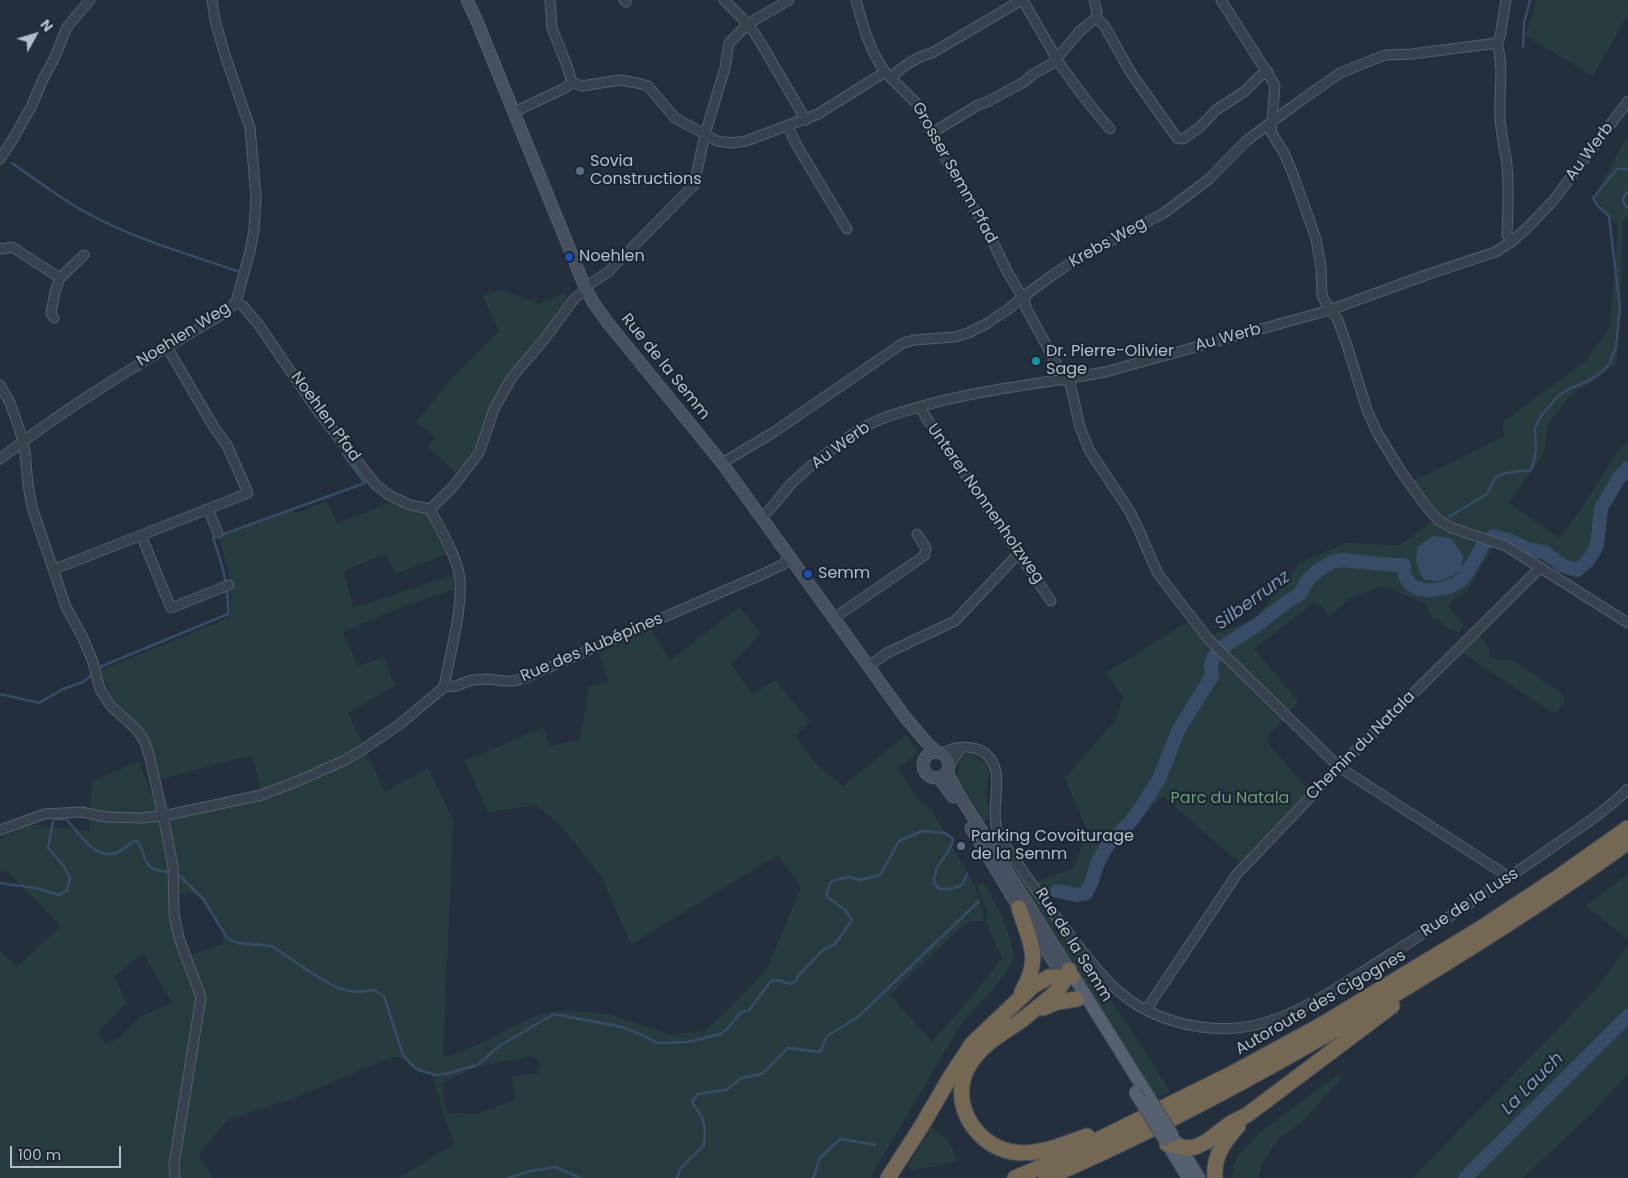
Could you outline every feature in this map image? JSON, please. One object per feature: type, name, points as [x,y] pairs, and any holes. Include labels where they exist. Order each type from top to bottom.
[{"type":"highway","name":"Autoroute des Cigognes","points":[[1015,1178],[1057,1160],[1154,1104],[1234,1073],[1323,1024],[1428,962],[1560,876],[1628,828]]},
{"type":"highway","name":"Autoroute des Cigognes","points":[[1046,1178],[1145,1132],[1329,1034],[1433,972],[1567,885],[1628,842]]},
{"type":"highway","points":[[1017,1000],[1028,980],[1033,965],[1033,952],[1019,908]]},
{"type":"highway","points":[[1171,1142],[1186,1148],[1195,1147],[1206,1142],[1231,1123],[1247,1115],[1362,1028],[1421,987],[1433,972]]},
{"type":"highway","points":[[888,1178],[972,1044],[1033,986],[1049,977],[1069,975]]},
{"type":"highway","points":[[1069,975],[1055,993],[979,1050],[968,1066],[962,1081],[962,1095],[964,1109],[970,1125],[981,1137],[996,1146],[1012,1152],[1038,1152],[1093,1134],[1154,1104]]},
{"type":"highway","points":[[1024,1018],[1058,1002],[1077,999]]},
{"type":"highway","points":[[1214,1178],[1214,1167],[1221,1148],[1247,1115]]},
{"type":"main road","name":"Rue de la Semm","points":[[467,0],[593,302],[722,463],[905,717],[928,745],[940,752]]},
{"type":"main road","name":"Rue de la Semm","points":[[905,717],[925,756]]},
{"type":"main road","points":[[932,752],[940,752],[948,759],[945,772],[931,777],[925,773],[922,766],[925,756],[932,752]]},
{"type":"main road","name":"Rue de la Semm","points":[[945,772],[952,795],[1019,908],[1069,975],[1077,999],[1135,1092],[1171,1142]]},
{"type":"main road","name":"Rue de la Semm","points":[[945,772],[1069,975],[1154,1104],[1171,1142]]},
{"type":"main road","points":[[1171,1142],[1188,1178]]},
{"type":"main road","points":[[1171,1142],[1199,1178]]},
{"type":"street","points":[[0,158],[31,107],[54,59],[66,27],[90,0]]},
{"type":"street","name":"Noehlen Weg","points":[[0,459],[111,380],[226,312],[236,302],[254,230],[256,197],[250,125],[224,52],[215,20],[212,0]]},
{"type":"street","points":[[550,0],[552,28],[572,82]]},
{"type":"street","points":[[724,0],[748,24],[759,40],[806,120]]},
{"type":"street","points":[[444,687],[457,615],[460,580],[456,562],[430,509],[452,488],[467,470],[478,453],[494,409],[512,377],[543,341],[575,298],[608,272],[694,185],[705,134],[725,68],[729,43],[748,24],[790,0]]},
{"type":"street","name":"Grosser Semm Pfad","points":[[856,0],[867,39],[875,58],[888,75],[916,103],[992,240],[1008,273],[1026,301],[1026,308],[1066,380],[1089,450],[1138,526],[1158,574],[1225,656],[1339,767],[1508,879]]},
{"type":"street","points":[[932,133],[978,105],[988,102],[1024,82],[1057,59],[1080,31],[1096,18],[1097,12],[1094,0]]},
{"type":"street","points":[[1221,0],[1275,85],[1271,132],[1293,174],[1316,239],[1321,267],[1322,296],[1337,318],[1367,410],[1378,434],[1402,474],[1438,520],[1452,528],[1506,546],[1628,623]]},
{"type":"street","points":[[1506,0],[1500,37],[1497,43],[1501,56],[1500,120],[1508,183],[1507,234],[1511,242]]},
{"type":"street","points":[[572,82],[582,86],[620,80],[648,86],[675,118],[717,141],[732,143],[746,141],[788,127],[818,114],[925,55],[932,53],[1020,1],[1025,4],[1057,59],[1089,104],[1110,129]]},
{"type":"street","points":[[1096,18],[1104,25],[1131,73],[1177,138],[1183,139],[1190,135],[1216,110],[1244,92],[1260,76],[1268,72]]},
{"type":"street","name":"Krebs Weg","points":[[722,463],[774,432],[903,343],[968,334],[1007,310],[1023,296],[1075,260],[1164,212],[1209,178],[1246,141],[1340,73],[1385,55],[1412,54],[1497,43]]},
{"type":"street","points":[[514,112],[565,88],[572,82]]},
{"type":"street","name":"Au Werb","points":[[762,518],[791,484],[818,460],[859,430],[892,414],[990,390],[1066,380],[1105,372],[1330,310],[1426,274],[1495,252],[1526,230],[1553,201],[1628,101]]},
{"type":"street","points":[[788,127],[796,144],[847,229]]},
{"type":"street","points":[[0,248],[12,246],[60,278]]},
{"type":"street","points":[[54,318],[51,313],[60,278],[84,255]]},
{"type":"street","name":"Noehlen Pfad","points":[[236,302],[243,306],[259,325],[317,410],[376,485],[389,495],[410,505],[430,509]]},
{"type":"street","points":[[53,568],[60,567],[248,493],[227,445],[215,429],[167,347]]},
{"type":"street","points":[[0,385],[10,403],[20,431],[25,451],[32,507],[66,607],[82,636],[93,662],[100,689],[110,705],[137,730],[144,742],[150,758],[164,816],[173,871],[174,913],[179,938],[201,997],[174,1164],[175,1178]]},
{"type":"street","name":"Unterer Nonnenholzweg","points":[[919,407],[1051,600]]},
{"type":"street","points":[[208,509],[218,532]]},
{"type":"street","points":[[834,618],[924,556],[926,548],[917,534]]},
{"type":"street","points":[[141,535],[172,608],[229,585]]},
{"type":"street","points":[[868,666],[887,653],[955,621],[1018,553]]},
{"type":"street","name":"Rue des Aubépines","points":[[0,830],[44,814],[82,812],[106,817],[140,818],[164,816],[261,795],[343,761],[400,724],[444,687],[456,686],[472,680],[514,681],[529,677],[763,574],[782,565],[790,558]]},
{"type":"street","name":"Chemin du Natala","points":[[1146,1010],[1237,874],[1339,767],[1540,568]]},
{"type":"street","name":"Rue de la Luss","points":[[940,752],[969,746],[980,750],[994,763],[996,770],[997,828],[1006,845],[1045,903],[1097,970],[1116,990],[1131,1002],[1163,1018],[1193,1026],[1225,1028],[1253,1026],[1280,1018],[1339,986],[1508,879],[1612,804],[1628,789]]},
{"type":"street","points":[[945,772],[960,749]]},
{"type":"green space","points":[[1536,0],[1628,0],[1628,14],[1593,76],[1526,36]]},
{"type":"green space","name":"Parc du Natala","points":[[1628,139],[1628,217],[1623,219],[1620,319],[1616,364],[1569,397],[1548,423],[1544,453],[1509,503],[1559,538],[1582,508],[1618,451],[1628,442],[1628,472],[1603,495],[1599,535],[1571,577],[1525,552],[1496,542],[1468,590],[1450,602],[1449,608],[1464,624],[1459,632],[1446,627],[1431,617],[1427,605],[1384,586],[1350,598],[1329,616],[1321,606],[1313,603],[1254,649],[1298,701],[1265,740],[1311,793],[1242,865],[1163,796],[1125,832],[1109,857],[1088,902],[1039,887],[1037,882],[1074,868],[1087,830],[1065,778],[1115,721],[1123,697],[1106,673],[1191,620],[1211,635],[1254,620],[1300,563],[1345,543],[1399,545],[1440,518],[1413,481],[1504,437],[1503,422],[1586,361],[1610,327],[1618,227],[1594,197],[1623,144]]},
{"type":"green space","points":[[502,290],[539,304],[564,293],[573,309],[526,365],[499,410],[474,465],[463,479],[428,447],[435,437],[416,422],[455,375],[499,332],[483,296]]},
{"type":"green space","points":[[327,501],[337,524],[391,502],[430,513],[452,552],[396,574],[385,554],[344,571],[353,608],[454,575],[453,590],[406,605],[343,632],[358,666],[384,657],[395,686],[348,713],[385,792],[428,768],[453,820],[443,1056],[451,1056],[490,1039],[536,1015],[566,1010],[612,1015],[670,1035],[705,1031],[767,969],[801,887],[778,855],[631,944],[601,876],[560,824],[536,805],[488,812],[465,761],[544,727],[549,746],[580,740],[589,687],[609,682],[599,653],[652,630],[670,661],[739,607],[761,633],[731,665],[753,694],[775,680],[810,722],[796,736],[816,764],[843,786],[906,735],[918,753],[897,767],[919,801],[931,809],[975,886],[984,914],[983,921],[970,921],[960,928],[890,995],[932,1042],[970,999],[1002,958],[986,923],[988,912],[977,886],[984,883],[1002,916],[1014,956],[1009,968],[994,988],[961,1024],[870,1178],[399,1178],[454,1144],[433,1076],[416,1070],[402,1058],[391,1057],[297,1097],[230,1119],[198,1155],[214,1178],[0,1178],[0,951],[17,967],[61,926],[7,871],[0,873],[0,838],[29,825],[89,831],[92,782],[139,761],[159,814],[262,792],[252,755],[158,780],[148,739],[112,697],[101,670],[230,617],[231,587],[219,537],[294,510],[296,513]],"holes":[[[199,893],[222,925],[224,944],[189,955],[175,936],[169,894]],[[143,953],[172,1003],[141,1016],[118,1039],[105,1044],[98,1032],[127,1003],[114,977]],[[532,1056],[540,1063],[538,1073],[511,1077],[515,1100],[477,1114],[446,1113],[441,1084],[476,1067]]]},
{"type":"green space","points":[[1478,634],[1489,648],[1490,656],[1497,660],[1511,659],[1562,694],[1565,699],[1559,710],[1554,713],[1461,652]]},
{"type":"green space","points":[[969,753],[978,757],[986,764],[989,775],[986,792],[989,816],[985,821],[959,782],[958,772],[961,758]]},
{"type":"green space","points":[[1628,874],[1628,939],[1586,906]]},
{"type":"green space","points":[[1017,875],[1019,875],[1097,981],[1153,1063],[1170,1092],[1156,1098]]},
{"type":"green space","points":[[1628,945],[1628,1074],[1592,1113],[1523,1178],[1413,1178],[1598,987]]},
{"type":"green space","points":[[1339,1074],[1342,1078],[1301,1123],[1280,1137],[1262,1163],[1259,1178],[1232,1178],[1234,1164],[1239,1154],[1259,1133]]},
{"type":"green space","points":[[932,1127],[950,1143],[957,1160],[944,1165],[911,1170],[908,1165]]},
{"type":"water","points":[[1433,536],[1451,538],[1463,556],[1461,570],[1447,579],[1439,581],[1423,579],[1416,562],[1417,547]]},
{"type":"waterway","points":[[1523,47],[1524,23],[1530,0]]},
{"type":"waterway","points":[[12,163],[70,204],[108,224],[163,246],[237,271]]},
{"type":"waterway","points":[[1449,517],[1487,494],[1496,477],[1505,473],[1531,470],[1536,450],[1535,427],[1541,416],[1558,396],[1588,381],[1602,372],[1610,363],[1616,346],[1620,307],[1609,216],[1598,206],[1593,198],[1617,169],[1628,169]]},
{"type":"waterway","points":[[1628,191],[1623,198],[1623,202],[1628,209]]},
{"type":"waterway","points":[[97,670],[100,667],[228,614],[224,575],[213,538],[365,483],[343,454],[346,450]]},
{"type":"waterway","name":"Silberrunz","points":[[1493,536],[1511,541],[1527,549],[1544,552],[1563,566],[1577,570],[1588,561],[1597,546],[1601,508],[1619,478],[1628,468]]},
{"type":"waterway","name":"Silberrunz","points":[[1057,891],[1078,895],[1086,893],[1098,862],[1107,846],[1134,818],[1159,779],[1179,729],[1212,676],[1211,664],[1214,657],[1224,646],[1300,594],[1307,581],[1317,571],[1334,561],[1344,560],[1404,565],[1405,577],[1412,585],[1426,590],[1434,590],[1450,586],[1463,578],[1483,545]]},
{"type":"waterway","points":[[0,694],[39,703],[63,689],[83,682],[93,674]]},
{"type":"waterway","points":[[0,883],[36,888],[59,895],[67,891],[70,878],[64,866],[48,848],[53,821],[57,819],[66,819],[88,844],[101,853],[116,853],[137,841],[150,867],[171,873]]},
{"type":"waterway","points":[[176,875],[182,878],[204,900],[227,938],[237,943],[272,946],[337,988],[355,992],[374,990],[384,996],[403,1055],[416,1069],[435,1075],[477,1065],[501,1045],[554,1014],[622,1027],[657,1043],[688,1042],[720,1034],[728,1028],[741,1012],[749,1010],[771,981],[778,980],[790,984],[796,981],[798,976],[823,950],[835,944],[852,920],[845,910],[826,896],[830,883],[849,877],[860,880],[880,875],[899,841],[922,831],[945,833],[953,839],[949,850],[939,864],[935,876],[934,883],[940,889],[951,889],[962,885],[967,874]]},
{"type":"waterway","points":[[677,1178],[680,1169],[704,1145],[704,1122],[692,1101],[698,1094],[726,1090],[741,1078],[762,1074],[788,1048],[820,1052],[827,1036],[858,1017],[979,901]]},
{"type":"waterway","name":"La Lauch","points":[[1465,1178],[1628,1016]]},
{"type":"waterway","points":[[813,1178],[819,1159],[840,1139],[875,1145]]},
{"type":"waterway","points":[[509,1178],[530,1171],[555,1167],[580,1178]]},
{"type":"place","name":"Sovia Constructions","points":[[580,171]]},
{"type":"place","name":"Noehlen","points":[[569,257]]},
{"type":"place","name":"Dr. Pierre-Olivier Sage","points":[[1036,361]]},
{"type":"place","name":"Semm","points":[[808,574]]},
{"type":"place","name":"Parking Covoiturage de la Semm","points":[[961,846]]}]
